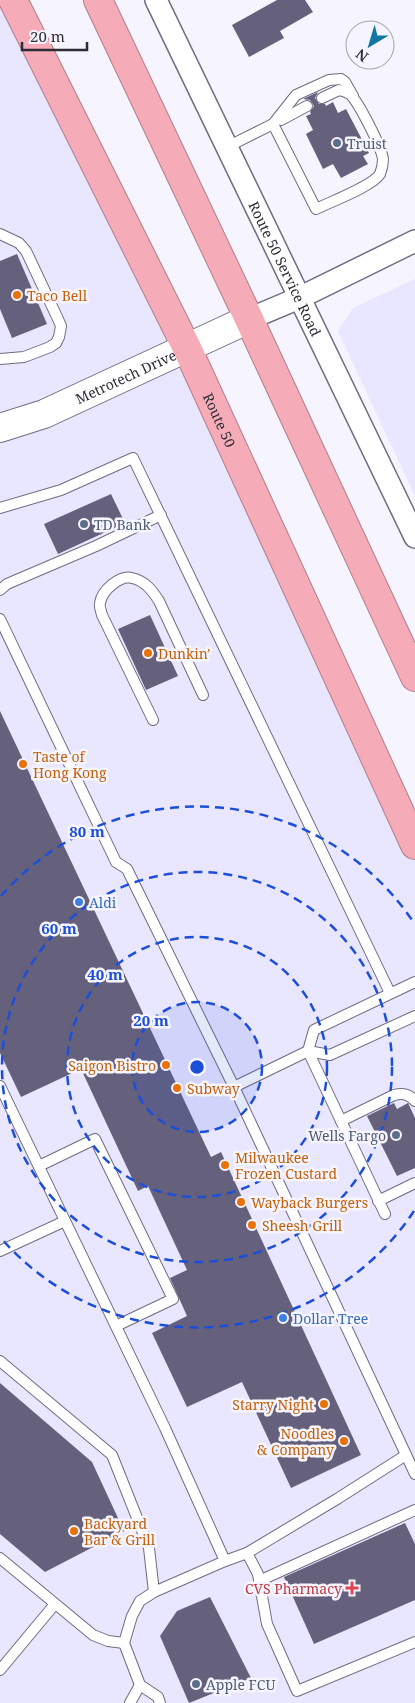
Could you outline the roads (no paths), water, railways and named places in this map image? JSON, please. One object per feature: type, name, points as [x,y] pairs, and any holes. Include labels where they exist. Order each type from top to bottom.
[{"type":"highway","name":"Route 50","points":[[13,0],[186,348],[415,845]]},
{"type":"highway","points":[[98,0],[415,677]]},
{"type":"street","name":"Route 50 Service Road","points":[[156,0],[299,298],[409,510],[415,537]]},
{"type":"street","points":[[249,319],[299,298],[415,241]]},
{"type":"street","name":"Metrotech Drive","points":[[0,428],[44,414],[249,319]]},
{"type":"lane","points":[[340,79],[345,82],[376,140],[383,158],[383,167],[376,179],[368,185],[316,209],[273,124],[296,95],[330,80],[340,79]]},
{"type":"lane","points":[[322,98],[339,90],[355,99]]},
{"type":"lane","points":[[226,147],[307,106]]},
{"type":"lane","points":[[0,234],[19,243],[26,252],[61,326],[56,343],[50,347],[24,357],[0,359]]},
{"type":"lane","points":[[0,508],[61,490],[133,458],[390,993]]},
{"type":"lane","points":[[0,590],[7,584],[88,550],[160,515]]},
{"type":"lane","points":[[153,720],[102,614],[100,603],[106,589],[118,580],[130,577],[142,581],[152,589],[203,695]]},
{"type":"lane","points":[[0,619],[116,862],[127,868],[234,1087],[415,1474]]},
{"type":"lane","points":[[385,1214],[308,1051],[314,1030],[415,982]]},
{"type":"lane","points":[[234,1087],[308,1051],[330,1055],[415,1016]]},
{"type":"lane","points":[[0,1086],[165,1428],[225,1561]]},
{"type":"lane","points":[[341,1121],[394,1095],[411,1096],[415,1101]]},
{"type":"lane","points":[[39,1166],[95,1139],[173,1299],[116,1326]]},
{"type":"lane","points":[[378,1201],[415,1183]]},
{"type":"lane","points":[[0,1251],[65,1221]]},
{"type":"lane","points":[[0,1361],[112,1455],[149,1548],[154,1592]]},
{"type":"lane","points":[[160,1703],[158,1697],[140,1685],[124,1643],[132,1616],[140,1602],[154,1592],[247,1553],[406,1454]]},
{"type":"lane","points":[[259,1581],[415,1510]]},
{"type":"lane","points":[[247,1553],[258,1574],[267,1624],[297,1691],[415,1642]]},
{"type":"lane","points":[[0,1558],[93,1635],[108,1641],[124,1643]]},
{"type":"lane","points":[[0,1670],[55,1604]]},
{"type":"lane","points":[[130,1703],[140,1685]]},
{"type":"place","name":"Truist","points":[[337,143]]},
{"type":"place","name":"Taco Bell","points":[[17,295]]},
{"type":"place","name":"TD Bank","points":[[84,524]]},
{"type":"place","name":"Dunkin'","points":[[148,653]]},
{"type":"place","name":"Taste of Hong Kong","points":[[23,764]]},
{"type":"place","name":"Aldi","points":[[79,902]]},
{"type":"place","name":"Saigon Bistro","points":[[166,1065]]},
{"type":"place","name":"Subway","points":[[177,1088]]},
{"type":"place","name":"Wells Fargo","points":[[396,1135]]},
{"type":"place","name":"Milwaukee Frozen Custard","points":[[225,1165]]},
{"type":"place","name":"Wayback Burgers","points":[[241,1202]]},
{"type":"place","name":"Sheesh Grill","points":[[252,1225]]},
{"type":"place","name":"Dollar Tree","points":[[283,1318]]},
{"type":"place","name":"Starry Night","points":[[324,1404]]},
{"type":"place","name":"Noodles & Company","points":[[344,1441]]},
{"type":"place","name":"Backyard Bar & Grill","points":[[74,1531]]},
{"type":"place","name":"CVS Pharmacy","points":[[352,1588]]},
{"type":"place","name":"Apple FCU","points":[[196,1684]]}]
